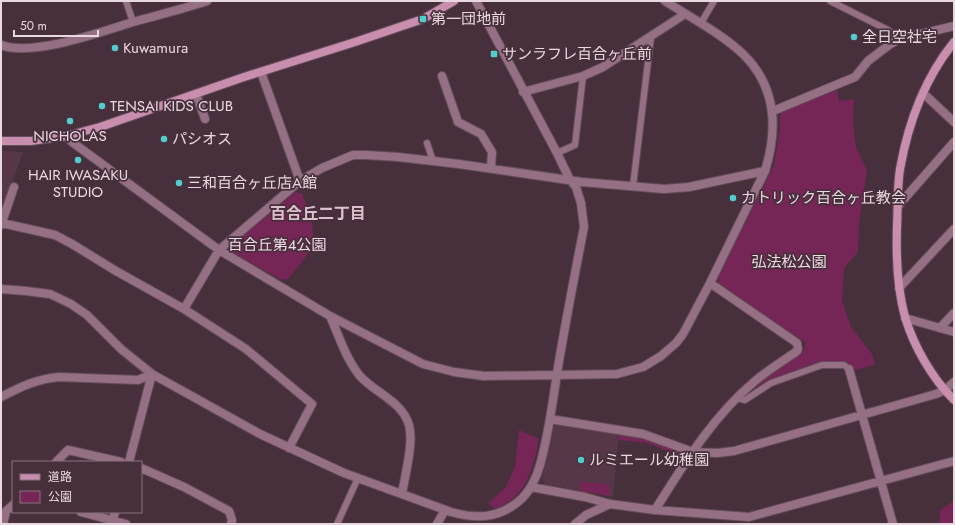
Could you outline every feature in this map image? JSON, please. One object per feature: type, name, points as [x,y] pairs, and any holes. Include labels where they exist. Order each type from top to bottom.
[{"type":"street","points":[[1,45],[23,49],[40,47],[74,39],[207,1]]},
{"type":"street","points":[[1,141],[30,141],[66,136],[423,19],[454,1]]},
{"type":"street","points":[[1,289],[50,294],[71,304],[87,314],[121,349],[152,374],[260,434],[344,473],[463,516],[479,517],[499,514],[519,501],[531,487],[540,466],[550,419],[584,227],[581,204],[576,187],[570,180],[476,1]]},
{"type":"street","points":[[66,136],[219,250],[330,316],[413,359],[439,369],[484,376],[616,374],[643,367],[661,356],[676,343],[683,334],[710,284],[765,171],[771,152],[774,128],[773,111],[760,75],[744,55],[725,39],[665,1]]},
{"type":"street","points":[[523,92],[583,76],[603,67],[685,14]]},
{"type":"street","points":[[773,111],[855,77],[868,61],[899,39],[954,26]]},
{"type":"street","points":[[954,42],[944,55],[923,93],[908,130],[900,170],[896,258],[899,288],[905,318],[918,349],[938,382],[954,400]]},
{"type":"street","points":[[261,72],[300,181]]},
{"type":"street","points":[[442,76],[458,122],[481,134],[492,152],[491,168]]},
{"type":"street","points":[[923,93],[954,122]]},
{"type":"street","points":[[196,94],[205,118]]},
{"type":"street","points":[[898,206],[954,142]]},
{"type":"street","points":[[184,308],[219,250],[300,181],[322,168],[353,155],[433,161],[570,180],[664,189],[689,188],[765,171]]},
{"type":"street","points":[[14,187],[1,224],[55,236],[72,244],[116,271],[184,308],[246,349],[312,404],[289,448]]},
{"type":"street","points":[[899,288],[954,229]]},
{"type":"street","points":[[655,510],[712,426],[737,398],[755,381],[797,351],[799,346],[797,343],[710,284]]},
{"type":"street","points":[[940,328],[954,313]]},
{"type":"street","points":[[330,316],[343,346],[360,375],[366,382],[401,409],[409,425],[411,441],[402,494]]},
{"type":"street","points":[[905,318],[954,332]]},
{"type":"street","points":[[849,369],[893,524]]},
{"type":"street","points":[[1,397],[23,386],[46,378],[59,377],[138,380],[152,374]]},
{"type":"street","points":[[129,461],[152,374]]},
{"type":"street","points":[[550,419],[643,434],[693,452],[717,453],[734,451],[936,394],[945,390],[954,382]]},
{"type":"street","points":[[57,461],[68,450],[117,461]]},
{"type":"street","points":[[531,487],[585,497],[610,504],[750,521],[881,481],[954,461]]},
{"type":"street","points":[[142,468],[184,486],[229,511],[232,520],[231,524]]},
{"type":"street","points":[[575,524],[586,515],[610,504]]},
{"type":"street","points":[[3,524],[6,511],[12,506]]},
{"type":"street","points":[[437,524],[445,510]]},
{"type":"street","points":[[84,513],[113,522],[126,524]]},
{"type":"lane","points":[[126,1],[133,22]]},
{"type":"lane","points":[[701,23],[714,1]]},
{"type":"lane","points":[[830,1],[888,30],[899,39]]},
{"type":"lane","points":[[633,186],[651,37]]},
{"type":"lane","points":[[557,153],[575,145],[583,76]]},
{"type":"lane","points":[[427,143],[433,161]]},
{"type":"lane","points":[[737,398],[745,400],[771,383],[822,365],[844,365],[849,369]]},
{"type":"lane","points":[[337,524],[358,478]]},
{"type":"shaded area","points":[[1,151],[23,152],[1,214]]},
{"type":"shaded area","name":"ルミエール幼稚園","points":[[556,424],[619,434],[613,497],[545,484],[542,480],[552,428]]},
{"type":"green space","name":"弘法松公園","points":[[837,90],[839,101],[854,99],[853,124],[856,147],[867,171],[859,224],[858,252],[844,268],[842,301],[851,327],[872,354],[875,364],[853,371],[851,365],[848,363],[819,362],[773,378],[755,388],[747,395],[755,387],[804,350],[805,342],[719,285],[718,278],[774,165],[780,128],[780,115],[782,111]]},
{"type":"green space","name":"百合丘第4公園","points":[[296,192],[302,194],[309,213],[313,240],[307,255],[288,279],[282,280],[229,251],[230,246]]},
{"type":"green space","points":[[519,430],[539,439],[531,471],[521,490],[514,498],[495,509],[488,503],[506,487],[515,467]]},
{"type":"green space","points":[[619,434],[644,438],[682,451],[684,457],[647,443],[619,440]]},
{"type":"green space","points":[[580,482],[609,484],[610,496],[580,491]]},
{"type":"green space","points":[[954,501],[954,524],[940,524],[940,510]]},
{"type":"place","name":"第一団地前","points":[[423,19]]},
{"type":"place","name":"全日空社宅","points":[[854,37]]},
{"type":"place","name":"Kuwamura","points":[[115,48]]},
{"type":"place","name":"サンラフレ百合ヶ丘前","points":[[494,54]]},
{"type":"place","name":"TENSAI KIDS CLUB","points":[[102,106]]},
{"type":"place","name":"NICHOLAS","points":[[70,121]]},
{"type":"place","name":"パシオス","points":[[164,139]]},
{"type":"place","name":"HAIR IWASAKU STUDIO","points":[[78,160]]},
{"type":"place","name":"三和百合ヶ丘店A館","points":[[179,183]]},
{"type":"place","name":"カトリック百合ヶ丘教会","points":[[733,198]]},
{"type":"place","name":"ルミエール幼稚園","points":[[581,460]]},
{"type":"district","name":"百合丘二丁目","points":[[318,213]]}]
